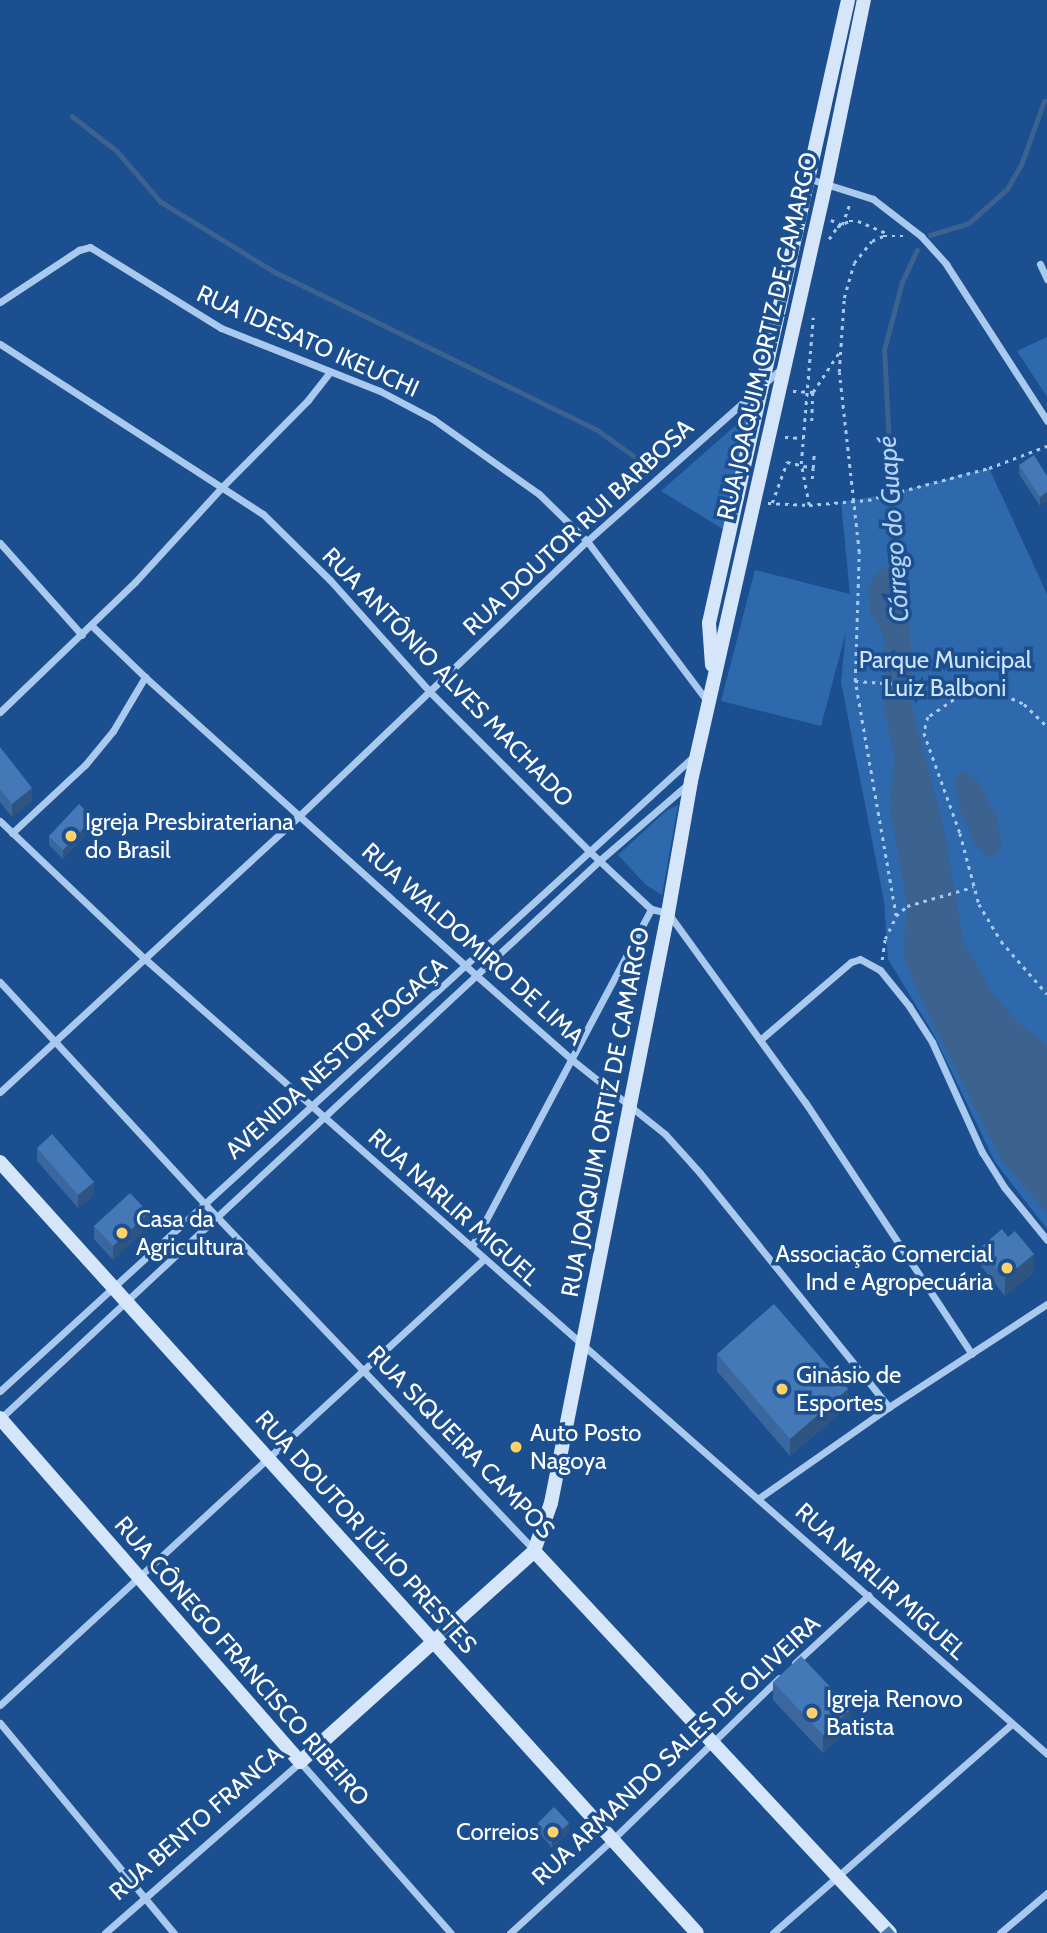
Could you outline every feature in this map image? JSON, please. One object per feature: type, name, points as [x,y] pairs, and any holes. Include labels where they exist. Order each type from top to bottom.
[{"type":"main road","name":"RUA JOAQUIM ORTIZ DE CAMARGO","points":[[713,681],[709,623],[848,0]]},
{"type":"main road","name":"RUA JOAQUIM ORTIZ DE CAMARGO","points":[[534,1551],[551,1503],[668,913],[691,781],[826,183],[864,0]]},
{"type":"main road","name":"RUA DOUTOR JÚLIO PRESTES","points":[[0,1162],[697,1933]]},
{"type":"main road","name":"RUA CÔNEGO FRANCISCO RIBEIRO","points":[[0,1418],[300,1762]]},
{"type":"main road","name":"RUA BENTO FRANCA","points":[[300,1762],[433,1639],[534,1551]]},
{"type":"main road","name":"RUA SIQUEIRA CAMPOS","points":[[534,1551],[890,1933]]},
{"type":"street","points":[[810,179],[873,199],[897,214],[921,236],[953,275],[1047,421]]},
{"type":"street","name":"RUA IDESATO IKEUCHI","points":[[0,302],[79,250],[90,247],[187,310],[221,328],[380,391],[442,426],[539,494],[587,541],[709,702]]},
{"type":"street","points":[[1040,264],[1047,279]]},
{"type":"street","name":"RUA ANTÔNIO ALVES MACHADO","points":[[0,344],[263,514],[297,546],[430,692],[589,852],[651,909],[668,913]]},
{"type":"street","name":"RUA DOUTOR RUI BARBOSA","points":[[0,1092],[300,815],[587,541],[785,365]]},
{"type":"street","points":[[0,712],[92,625],[222,486],[299,409],[330,372]]},
{"type":"street","points":[[0,543],[82,635]]},
{"type":"street","name":"RUA WALDOMIRO DE LIMA","points":[[92,625],[145,677],[466,966],[571,1059],[665,1134],[700,1172],[889,1407]]},
{"type":"street","points":[[12,833],[85,765],[113,731],[145,677]]},
{"type":"street","name":"AVENIDA NESTOR FOGAÇA","points":[[0,1391],[697,753]]},
{"type":"street","name":"AVENIDA NESTOR FOGAÇA","points":[[0,1418],[599,861],[691,781]]},
{"type":"street","name":"RUA NARLIR MIGUEL","points":[[0,821],[145,959],[1047,1754]]},
{"type":"street","points":[[472,1246],[651,909]]},
{"type":"street","points":[[668,913],[805,1102],[972,1354]]},
{"type":"street","points":[[760,1040],[852,962],[860,959],[880,970],[909,1006],[932,1042],[982,1152],[1004,1187],[1047,1240]]},
{"type":"street","name":"RUA SIQUEIRA CAMPOS","points":[[0,982],[217,1217],[534,1551]]},
{"type":"street","points":[[396,1029],[407,1041]]},
{"type":"street","points":[[356,1067],[366,1079]]},
{"type":"street","points":[[0,1705],[485,1259]]},
{"type":"street","points":[[759,1498],[889,1407],[1047,1304]]},
{"type":"street","name":"RUA ARMANDO SALES DE OLIVEIRA","points":[[510,1933],[613,1839],[712,1740],[869,1595]]},
{"type":"street","points":[[0,1723],[174,1933]]},
{"type":"street","points":[[773,1933],[1012,1724]]},
{"type":"street","name":"RUA BENTO FRANCA","points":[[106,1933],[300,1762]]},
{"type":"street","name":"RUA CÔNEGO FRANCISCO RIBEIRO","points":[[300,1762],[451,1933]]},
{"type":"street","points":[[1000,1933],[1047,1893]]},
{"type":"path","points":[[842,225],[854,192]]},
{"type":"path","points":[[818,214],[842,225]]},
{"type":"path","points":[[827,244],[836,227],[858,221],[890,235],[921,236]]},
{"type":"path","points":[[890,235],[872,242],[854,263],[844,298],[839,372],[856,501],[859,578],[855,681],[896,916]]},
{"type":"path","points":[[809,505],[801,464],[813,312]]},
{"type":"path","points":[[812,423],[813,392],[841,348]]},
{"type":"path","points":[[806,392],[813,392]]},
{"type":"path","points":[[754,501],[809,505],[856,501],[989,468],[1047,446]]},
{"type":"path","points":[[812,479],[814,453]]},
{"type":"path","points":[[772,503],[787,462],[813,468]]},
{"type":"path","points":[[855,681],[941,688],[961,695]]},
{"type":"path","points":[[1047,726],[1024,704],[1004,695],[983,691],[961,695],[928,717],[924,733],[960,833],[979,904],[1001,941],[1047,994]]},
{"type":"path","points":[[880,970],[885,939],[896,916],[907,906],[973,887]]},
{"type":"green space","points":[[1047,337],[1047,397],[1017,351]]},
{"type":"green space","points":[[752,411],[726,531],[661,491]]},
{"type":"green space","name":"Parque Municipal Luiz Balboni","points":[[989,468],[1047,594],[1047,1229],[995,1162],[934,1035],[888,959],[884,901],[841,682],[846,632],[821,726],[721,701],[755,570],[850,594],[841,502],[889,494]]},
{"type":"green space","points":[[678,805],[662,895],[646,885],[618,855],[667,810]]},
{"type":"shaded area","points":[[893,563],[899,565],[909,577],[912,707],[944,828],[963,940],[992,993],[1020,1024],[1047,1045],[1047,1213],[1004,1163],[987,1133],[914,984],[903,952],[907,906],[889,802],[895,759],[884,709],[883,634],[871,615],[869,599],[869,585],[875,574]]},
{"type":"shaded area","points":[[960,772],[967,772],[979,782],[997,818],[1002,848],[990,859],[976,846],[960,811],[954,780]]},
{"type":"building","points":[[1034,455],[1047,476],[1047,492],[1040,497],[1019,465]]},
{"type":"building","points":[[0,747],[32,788],[12,804],[0,789]]},
{"type":"building","points":[[79,804],[93,818],[63,850],[49,836]]},
{"type":"building","points":[[52,1134],[94,1182],[78,1195],[37,1148]]},
{"type":"building","points":[[130,1193],[149,1213],[113,1246],[94,1226]]},
{"type":"building","points":[[1002,1229],[1008,1237],[1015,1231],[1034,1254],[1005,1278],[980,1248]]},
{"type":"building","name":"Ginásio de Esportes","points":[[774,1304],[848,1389],[790,1439],[717,1354]]},
{"type":"building","points":[[801,1656],[851,1709],[823,1735],[773,1682]]},
{"type":"building","points":[[554,1807],[569,1823],[552,1839],[538,1823]]},
{"type":"building","points":[[889,1926],[895,1933],[881,1933]]},
{"type":"waterway","name":"Córrego do Guapé","points":[[930,235],[969,223],[1007,189],[1021,165],[1044,101]]},
{"type":"waterway","points":[[72,116],[117,151],[161,202],[275,272],[596,429],[652,469]]},
{"type":"waterway","name":"Córrego do Guapé","points":[[894,568],[888,506],[890,467],[884,350],[902,282],[917,250]]},
{"type":"place","name":"Igreja Presbirateriana do Brasil","points":[[71,836]]},
{"type":"place","name":"Casa da Agricultura","points":[[122,1233]]},
{"type":"place","name":"Associação Comercial Ind e Agropecuária","points":[[1007,1268]]},
{"type":"place","name":"Ginásio de Esportes","points":[[782,1389]]},
{"type":"place","name":"Auto Posto Nagoya","points":[[516,1447]]},
{"type":"place","name":"Igreja Renovo Batista","points":[[812,1713]]},
{"type":"place","name":"Correios","points":[[553,1832]]}]
